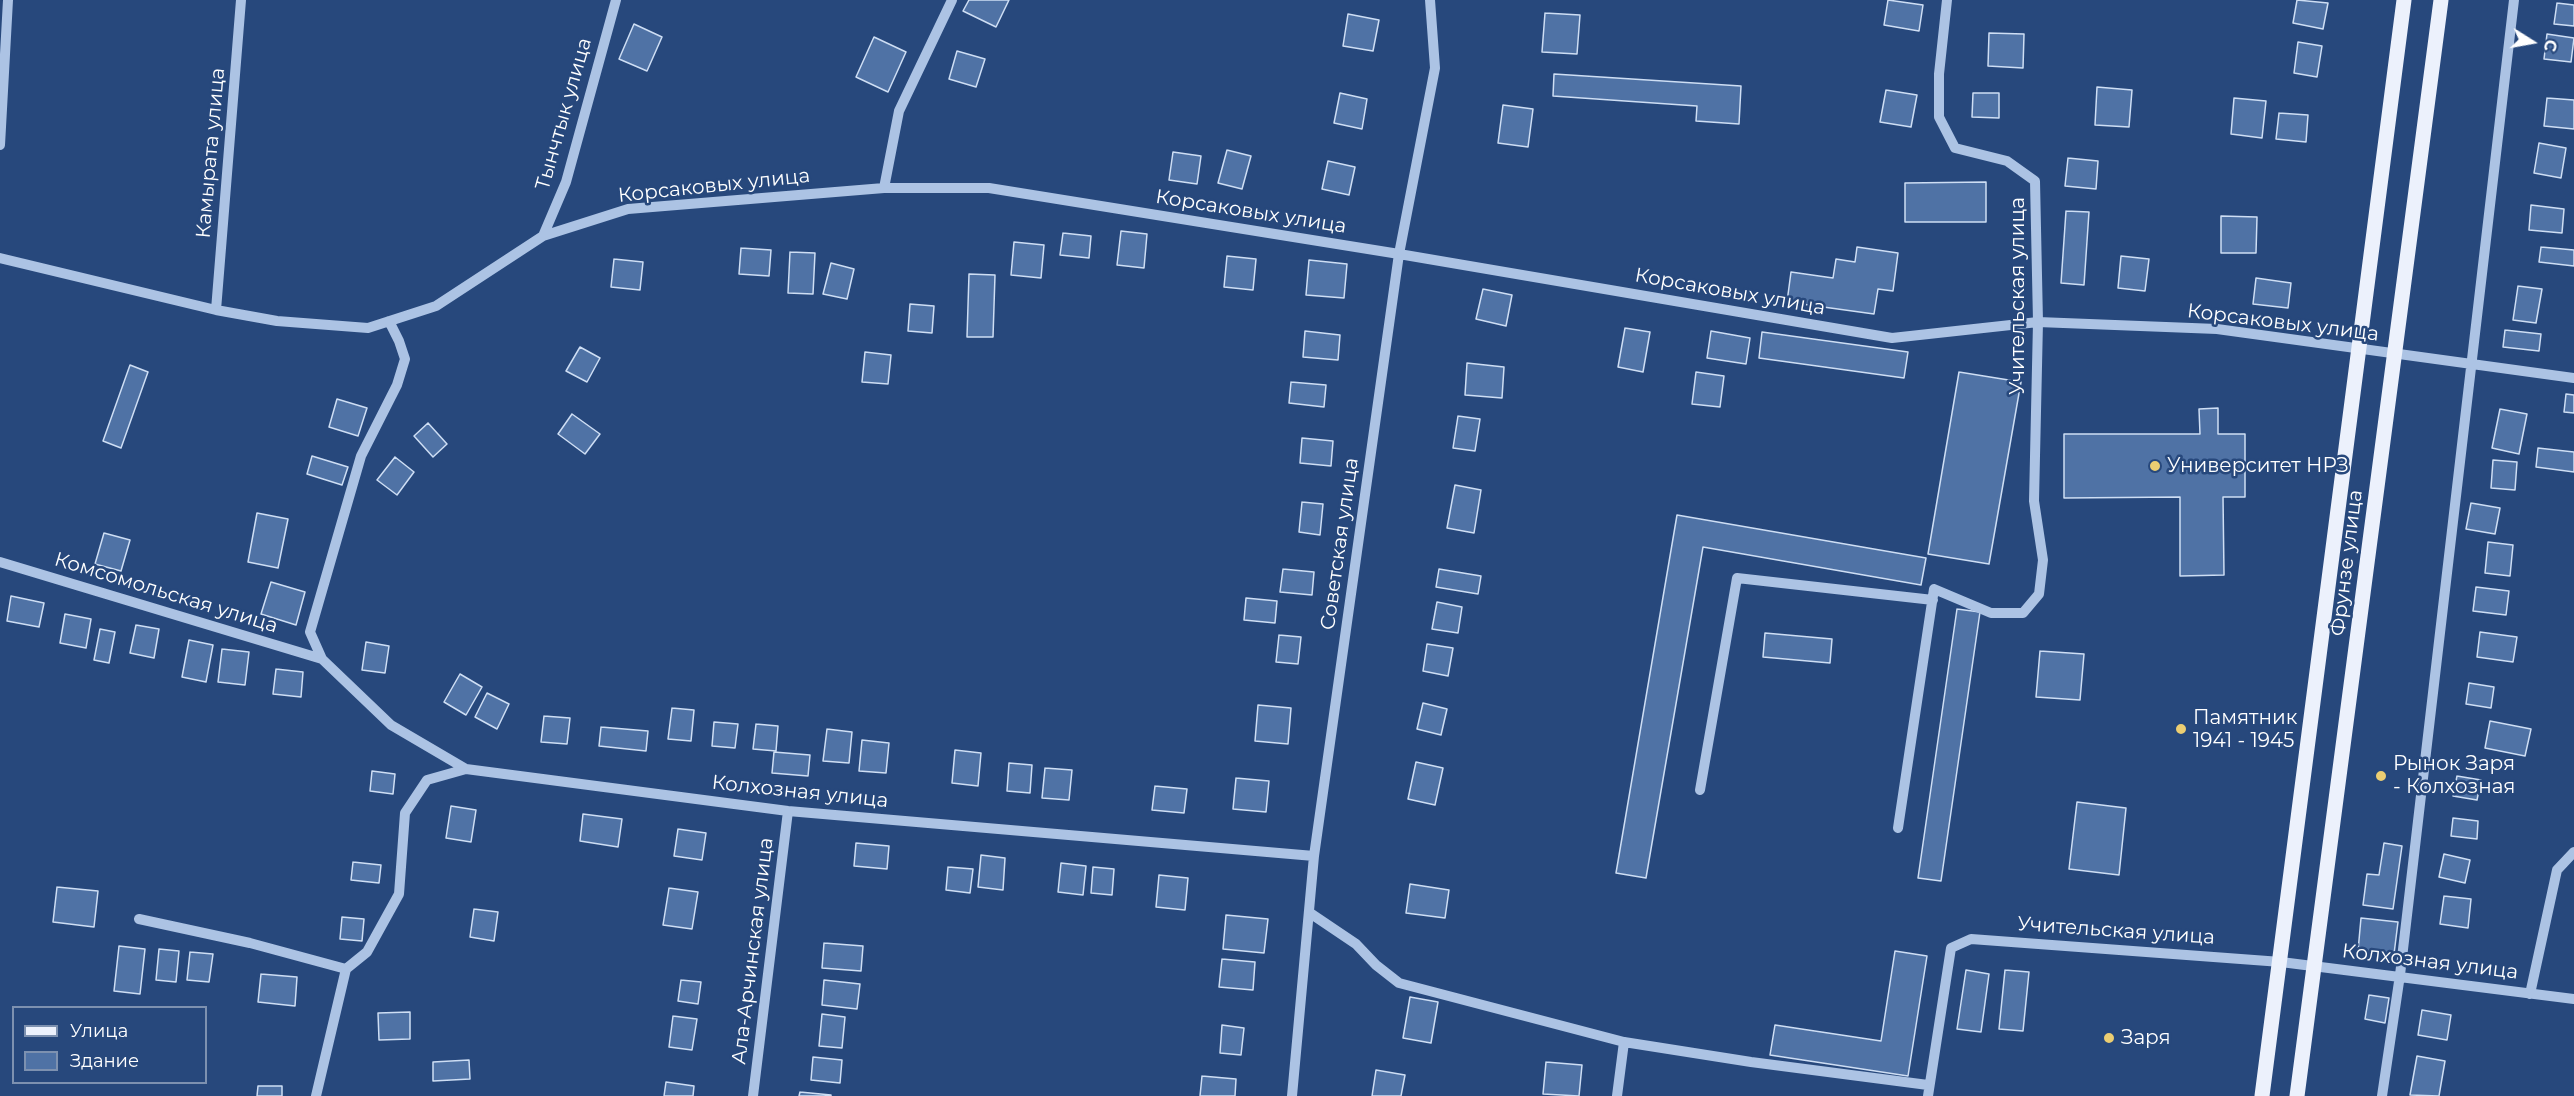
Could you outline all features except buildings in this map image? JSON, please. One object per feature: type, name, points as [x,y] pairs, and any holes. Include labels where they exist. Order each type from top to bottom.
[{"type":"main road","name":"Фрунзе улица","points":[[2262,1096],[2404,0]]},
{"type":"main road","name":"Фрунзе улица","points":[[2297,1096],[2316,966],[2441,0]]},
{"type":"street","points":[[0,145],[8,0]]},
{"type":"street","name":"Камырата улица","points":[[216,310],[241,0]]},
{"type":"street","name":"Тынчтык улица","points":[[543,236],[566,182],[616,0]]},
{"type":"street","points":[[884,188],[899,111],[952,0]]},
{"type":"street","name":"Советская улица","points":[[1292,1096],[1314,856],[1399,254],[1435,68],[1430,0]]},
{"type":"street","name":"Учительская улица","points":[[1933,600],[1935,589],[1991,613],[2023,613],[2039,594],[2043,560],[2034,501],[2038,322],[2036,181],[2007,161],[1955,148],[1939,117],[1939,74],[1947,0]]},
{"type":"street","points":[[2382,1096],[2400,975],[2514,0]]},
{"type":"street","name":"Корсаковых улица","points":[[0,258],[216,310],[277,321],[368,328],[436,306],[543,236],[628,209],[884,188],[989,188],[1399,254],[1892,338],[2038,322],[2217,329],[2574,378]]},
{"type":"street","points":[[322,659],[310,632],[325,575],[361,456],[398,385],[405,359],[389,321]]},
{"type":"street","name":"Комсомольская улица","points":[[0,562],[322,659]]},
{"type":"street","points":[[1700,790],[1737,578],[1933,600],[1898,828]]},
{"type":"street","name":"Колхозная улица","points":[[322,659],[391,725],[466,769],[788,811],[1314,856]]},
{"type":"street","points":[[316,1096],[346,969],[367,952],[399,894],[405,813],[427,780],[466,769]]},
{"type":"street","name":"Ала-Арчинская улица","points":[[753,1096],[788,811]]},
{"type":"street","points":[[2530,994],[2557,870],[2574,852]]},
{"type":"street","points":[[1310,913],[1356,944],[1376,965],[1399,983],[1624,1042],[1928,1090]]},
{"type":"street","points":[[139,919],[250,943],[346,969]]},
{"type":"street","name":"Учительская улица","points":[[1928,1090],[1951,948],[1960,942],[1971,939],[1992,940],[2281,962]]},
{"type":"street","name":"Колхозная улица","points":[[2281,962],[2400,975],[2574,999]]},
{"type":"street","points":[[1617,1096],[1624,1042]]},
{"type":"place","name":"Университет НРЗ","points":[[2155,466]]},
{"type":"place","name":"Памятник 1941 - 1945","points":[[2181,729]]},
{"type":"place","name":"Рынок Заря - Колхозная","points":[[2381,776]]},
{"type":"place","name":"Заря","points":[[2109,1038]]}]
